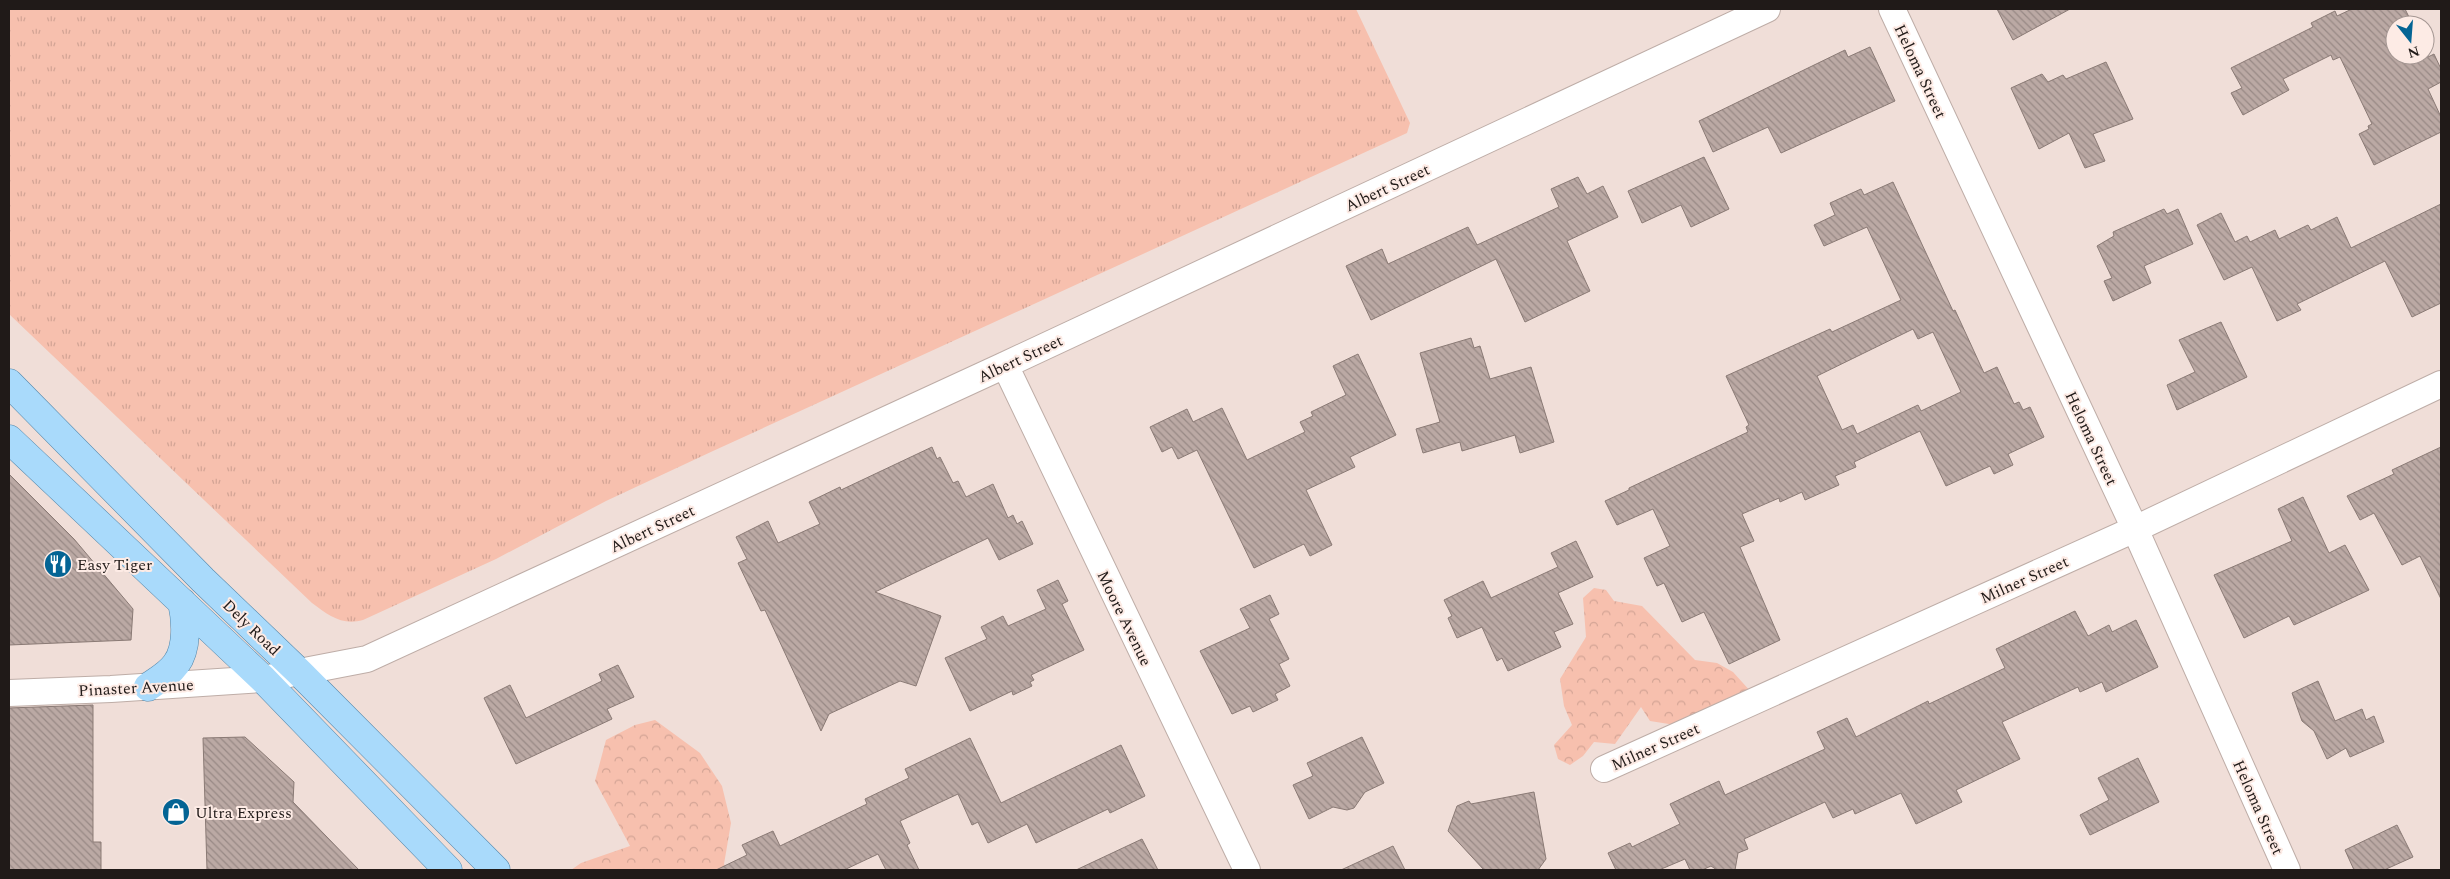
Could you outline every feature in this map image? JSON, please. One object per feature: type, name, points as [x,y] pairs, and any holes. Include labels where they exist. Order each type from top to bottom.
[{"type":"main road","name":"Dely Road","points":[[9,383],[203,580],[300,673],[496,870]]},
{"type":"main road","name":"Dely Road","points":[[9,439],[263,678],[448,870]]},
{"type":"main road","points":[[148,687],[170,672],[178,663],[185,637],[185,612],[182,602]]},
{"type":"street","name":"Albert Street","points":[[263,678],[300,673],[367,659],[402,644],[1767,9]]},
{"type":"street","name":"Heloma Street","points":[[1892,9],[2135,529],[2287,870]]},
{"type":"street","name":"Moore Avenue","points":[[1005,365],[1247,870]]},
{"type":"street","name":"Milner Street","points":[[1604,769],[2135,529],[2441,384]]},
{"type":"street","name":"Pinaster Avenue","points":[[9,693],[148,687],[263,678]]},
{"type":"green space","points":[[9,9],[1356,9],[1410,123],[1407,133],[606,501],[496,559],[363,620],[348,622],[330,615],[312,603],[9,314]]},
{"type":"green space","points":[[1594,588],[1606,590],[1614,601],[1642,606],[1695,660],[1717,663],[1733,672],[1752,693],[1718,726],[1669,724],[1650,721],[1641,707],[1615,744],[1594,742],[1583,756],[1570,765],[1558,759],[1554,745],[1572,725],[1564,706],[1560,679],[1586,637],[1583,598]]},
{"type":"green space","points":[[655,720],[700,753],[722,786],[731,823],[724,864],[727,870],[571,870],[581,863],[630,846],[595,781],[606,740],[635,725]]},
{"type":"building","points":[[1997,9],[2070,9],[2013,40]]},
{"type":"building","points":[[2352,9],[2405,9],[2408,15],[2385,15],[2385,65],[2435,65],[2435,56],[2441,69],[2441,82],[2428,89],[2441,117],[2441,132],[2374,165],[2359,134],[2369,129],[2368,126],[2372,124],[2340,57],[2333,60],[2331,55],[2283,79],[2289,90],[2243,115],[2231,93],[2242,88],[2231,68],[2313,27],[2311,23],[2335,11],[2337,16]]},
{"type":"building","points":[[1870,47],[1895,101],[1781,153],[1768,127],[1713,152],[1699,121],[1845,50],[1848,57]]},
{"type":"building","points":[[2106,62],[2133,119],[2093,134],[2105,161],[2085,168],[2069,133],[2039,149],[2011,88],[2042,74],[2048,82],[2063,75],[2066,79]]},
{"type":"building","points":[[1704,157],[1729,209],[1691,227],[1681,205],[1642,223],[1628,191]]},
{"type":"building","points":[[1578,177],[1587,194],[1603,186],[1618,217],[1567,241],[1590,291],[1525,322],[1496,259],[1371,320],[1346,266],[1382,249],[1388,264],[1468,227],[1477,245],[1559,207],[1551,189]]},
{"type":"building","points":[[1893,182],[1984,373],[1997,367],[2014,404],[2019,402],[2023,410],[2030,407],[2044,437],[2008,454],[2013,465],[1994,474],[1990,466],[1946,486],[1920,431],[1854,462],[1856,467],[1835,476],[1839,485],[1805,500],[1802,492],[1780,502],[1779,498],[1742,514],[1754,541],[1740,547],[1780,640],[1729,664],[1704,612],[1682,622],[1664,583],[1657,586],[1644,558],[1670,546],[1653,509],[1617,525],[1605,501],[1748,432],[1746,427],[1749,425],[1726,376],[1830,329],[1832,332],[1901,300],[1867,227],[1824,246],[1814,225],[1835,215],[1830,203],[1861,189],[1864,195]],"holes":[[[1913,329],[1918,339],[1933,332],[1961,392],[1921,411],[1918,405],[1857,434],[1853,425],[1842,430],[1817,376]]]},
{"type":"building","points":[[2441,204],[2441,303],[2412,317],[2385,261],[2297,304],[2301,310],[2277,321],[2252,267],[2224,280],[2197,225],[2221,213],[2235,242],[2247,236],[2250,242],[2275,230],[2279,239],[2308,225],[2311,230],[2337,217],[2351,248]]},
{"type":"building","points":[[2164,209],[2167,214],[2178,209],[2193,244],[2144,266],[2151,283],[2113,301],[2104,281],[2112,278],[2097,246],[2114,236],[2113,232]]},
{"type":"building","points":[[2221,322],[2247,377],[2177,410],[2167,385],[2195,372],[2179,340]]},
{"type":"building","points":[[1471,338],[1474,348],[1480,346],[1490,379],[1531,367],[1554,442],[1520,453],[1515,435],[1462,451],[1460,442],[1423,453],[1416,429],[1440,422],[1420,353]]},
{"type":"building","points":[[1358,354],[1396,435],[1350,457],[1355,467],[1306,490],[1332,545],[1310,556],[1304,544],[1254,568],[1197,450],[1178,459],[1172,447],[1162,452],[1150,427],[1187,409],[1193,422],[1222,408],[1247,460],[1305,432],[1300,422],[1313,416],[1311,412],[1346,395],[1333,366]]},
{"type":"building","points":[[932,447],[937,459],[940,457],[953,483],[958,481],[966,497],[993,484],[1008,518],[1013,515],[1017,524],[1022,521],[1033,544],[999,560],[988,538],[875,592],[941,616],[916,686],[900,681],[829,714],[821,731],[765,610],[761,611],[738,563],[747,559],[736,537],[768,521],[778,543],[820,524],[809,502],[840,487],[841,490]]},
{"type":"building","points":[[2441,447],[2441,599],[2420,556],[2402,565],[2374,513],[2360,520],[2347,496],[2394,474],[2392,470]]},
{"type":"building","points":[[9,474],[74,539],[133,609],[131,640],[9,645]]},
{"type":"building","points":[[2303,497],[2329,553],[2345,545],[2369,590],[2294,625],[2289,616],[2244,638],[2214,575],[2292,541],[2278,509]]},
{"type":"building","points":[[1576,541],[1593,577],[1558,593],[1573,624],[1554,632],[1561,647],[1508,671],[1502,658],[1497,661],[1482,627],[1457,638],[1448,618],[1452,616],[1444,600],[1483,581],[1491,598],[1558,567],[1551,553]]},
{"type":"building","points":[[1058,580],[1068,601],[1062,604],[1084,650],[1031,675],[1034,680],[1030,682],[1032,686],[1013,695],[1012,691],[970,711],[945,658],[987,639],[981,627],[1003,616],[1008,626],[1046,609],[1037,590]]},
{"type":"building","points":[[1270,595],[1279,614],[1269,619],[1289,659],[1279,664],[1290,686],[1275,694],[1278,700],[1253,712],[1250,706],[1232,714],[1200,651],[1250,628],[1240,609]]},
{"type":"building","points":[[2075,611],[2088,636],[2109,625],[2112,632],[2136,620],[2158,667],[2106,692],[2102,682],[2080,692],[2078,687],[2002,722],[2020,759],[1956,790],[1962,802],[1916,824],[1901,793],[1855,814],[1853,809],[1833,818],[1825,802],[1744,839],[1748,849],[1738,853],[1735,870],[1717,870],[1711,866],[1702,870],[1690,870],[1685,859],[1659,870],[1616,870],[1608,853],[1630,843],[1632,847],[1680,824],[1670,804],[1719,781],[1725,795],[1825,749],[1817,732],[1847,718],[1856,737],[1928,701],[1929,704],[2005,668],[1996,649]]},
{"type":"building","points":[[618,665],[634,697],[607,709],[612,719],[516,764],[484,698],[510,685],[526,718],[602,681],[599,674]]},
{"type":"building","points":[[2318,681],[2335,721],[2362,709],[2366,720],[2374,716],[2384,742],[2350,757],[2346,748],[2327,759],[2314,731],[2302,721],[2292,693]]},
{"type":"building","points":[[93,705],[93,842],[101,842],[101,870],[9,870],[9,708]]},
{"type":"building","points":[[245,737],[294,782],[293,802],[359,870],[207,870],[203,738]]},
{"type":"building","points":[[1362,737],[1384,783],[1365,792],[1354,808],[1347,810],[1333,807],[1309,819],[1293,785],[1313,776],[1307,763]]},
{"type":"building","points":[[970,738],[1001,803],[1121,745],[1145,796],[1110,813],[1108,809],[1036,843],[1027,824],[988,843],[978,822],[972,825],[958,794],[900,821],[910,843],[907,845],[919,870],[886,870],[878,854],[844,870],[716,870],[747,855],[742,845],[773,831],[780,846],[867,804],[865,799],[909,778],[905,769]]},
{"type":"building","points":[[2138,758],[2159,802],[2090,835],[2080,815],[2109,800],[2098,778]]},
{"type":"building","points":[[1534,792],[1546,859],[1538,870],[1484,870],[1448,831],[1457,806],[1469,801],[1471,804]]},
{"type":"building","points":[[2397,825],[2413,857],[2384,870],[2354,870],[2345,850]]},
{"type":"building","points":[[1142,839],[1158,870],[1076,870]]},
{"type":"building","points":[[1393,846],[1405,870],[1341,870]]},
{"type":"place","name":"Easy Tiger","points":[[58,564]]},
{"type":"place","name":"Ultra Express","points":[[176,812]]}]
